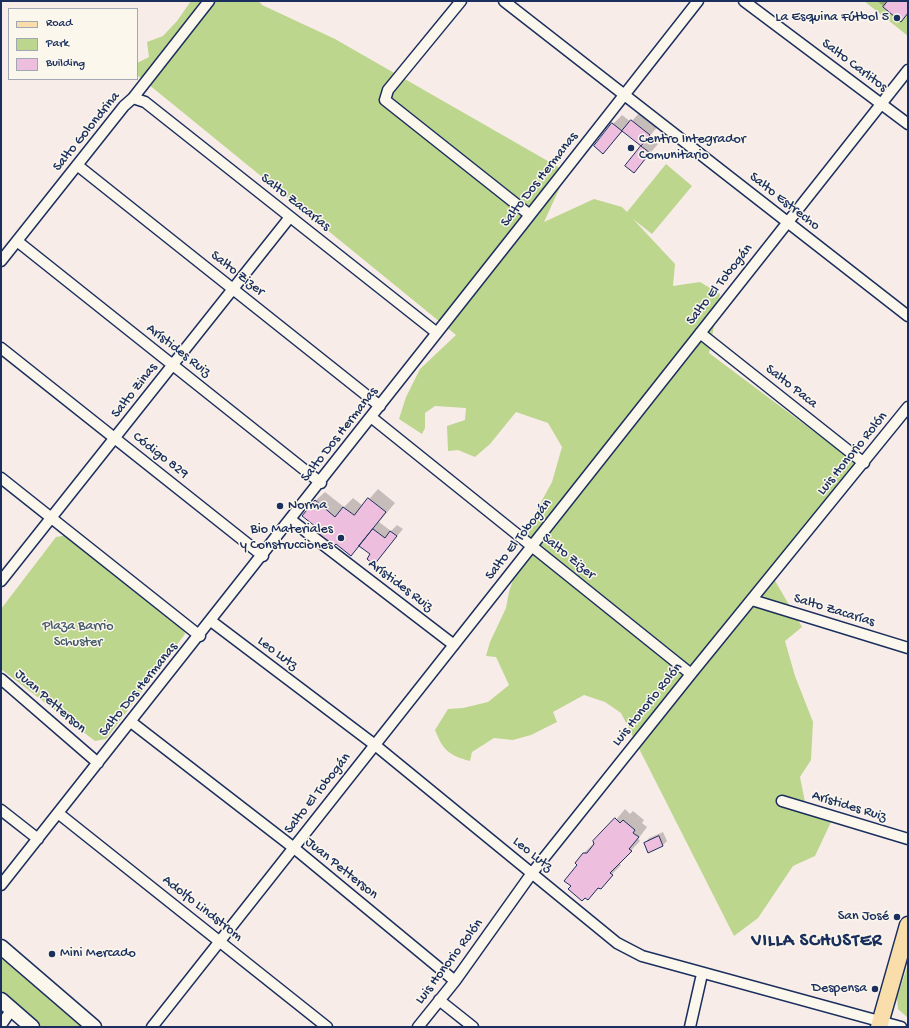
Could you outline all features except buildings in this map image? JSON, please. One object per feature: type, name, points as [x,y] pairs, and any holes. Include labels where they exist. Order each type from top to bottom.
[{"type":"main road","points":[[880,1024],[908,925]]},
{"type":"street","name":"Salto Golondrina","points":[[1,261],[124,106],[134,98],[209,1]]},
{"type":"street","points":[[461,1],[388,90],[385,100],[530,215]]},
{"type":"street","name":"Salto Estrecho","points":[[504,1],[908,316]]},
{"type":"street","name":"Salto Dos Hermanas","points":[[1,885],[321,483],[371,417],[698,1]]},
{"type":"street","name":"Salto Carlitos","points":[[744,1],[908,124]]},
{"type":"street","name":"Salto El Tobogán","points":[[152,1027],[908,70]]},
{"type":"street","name":"Salto Zacarías","points":[[134,98],[145,102],[437,333]]},
{"type":"street","name":"Salto Zizer","points":[[77,165],[380,406]]},
{"type":"street","name":"Salto Zinas","points":[[1,582],[290,217]]},
{"type":"street","name":"Arístides Ruiz","points":[[17,241],[321,483]]},
{"type":"street","name":"Salto Paca","points":[[700,333],[864,464]]},
{"type":"street","name":"Código 829","points":[[1,348],[263,556]]},
{"type":"street","name":"Luis Honorio Rolón","points":[[418,1027],[455,981],[532,873],[691,674],[864,464],[908,407]]},
{"type":"street","name":"Salto Zizer","points":[[371,417],[691,674]]},
{"type":"street","points":[[1,478],[200,636]]},
{"type":"street","name":"Arístides Ruiz","points":[[291,520],[454,644]]},
{"type":"street","name":"Salto Zacarías","points":[[752,600],[908,648]]},
{"type":"street","name":"Leo Lutz","points":[[211,621],[375,745],[617,943],[642,956],[702,974],[880,1024],[901,1027]]},
{"type":"street","name":"Juan Petterson","points":[[1,679],[98,763]]},
{"type":"street","name":"Juan Petterson","points":[[131,722],[294,848],[455,981]]},
{"type":"street","name":"Arístides Ruiz","points":[[782,801],[908,839]]},
{"type":"street","points":[[1,810],[38,839]]},
{"type":"street","name":"Adolfo Lindstrom","points":[[58,813],[327,1027]]},
{"type":"street","points":[[1,947],[94,1027]]},
{"type":"street","points":[[690,1027],[702,974]]},
{"type":"street","points":[[1,1000],[32,1027]]},
{"type":"street","points":[[439,1000],[472,1027]]},
{"type":"street","points":[[1,1025],[12,1010]]},
{"type":"green space","points":[[191,1],[259,1],[262,5],[335,39],[567,172],[544,222],[594,199],[622,207],[627,212],[666,164],[692,186],[652,234],[633,219],[675,264],[673,286],[700,282],[720,294],[709,353],[860,466],[774,579],[802,627],[785,641],[795,676],[813,722],[811,760],[800,777],[805,802],[831,822],[815,856],[793,866],[758,918],[734,936],[621,713],[605,702],[584,695],[553,712],[557,722],[531,735],[513,740],[494,738],[472,752],[470,761],[451,754],[444,747],[435,730],[448,709],[463,708],[488,702],[509,685],[496,657],[486,656],[490,642],[506,608],[509,592],[535,513],[552,482],[562,447],[548,423],[516,412],[490,444],[475,457],[458,450],[448,451],[447,426],[465,420],[466,408],[435,406],[425,413],[425,428],[422,434],[399,419],[406,397],[420,369],[456,335],[138,76],[138,62],[149,57],[147,42],[163,36],[177,21]]},
{"type":"green space","name":"La Esquina Fútbol 5","points":[[864,1],[908,1],[908,36]]},
{"type":"green space","name":"Plaza Barrio Schuster","points":[[68,535],[181,622],[185,634],[106,739],[95,741],[1,669],[1,609],[56,537]]},
{"type":"green space","points":[[1,958],[82,1027],[41,1027],[1,993]]},
{"type":"green space","points":[[908,964],[907,1017],[898,1009],[897,998]]},
{"type":"place","name":"La Esquina Fútbol 5","points":[[897,18]]},
{"type":"place","name":"Centro Integrador Comunitario","points":[[631,148]]},
{"type":"place","name":"Norma","points":[[280,506]]},
{"type":"place","name":"Bio Materiales y Construcciones","points":[[341,538]]},
{"type":"place","name":"San José","points":[[897,917]]},
{"type":"place","name":"Mini Mercado","points":[[52,954]]},
{"type":"place","name":"Despensa","points":[[875,989]]},
{"type":"district","name":"VILLA SCHUSTER","points":[[817,942]]}]
